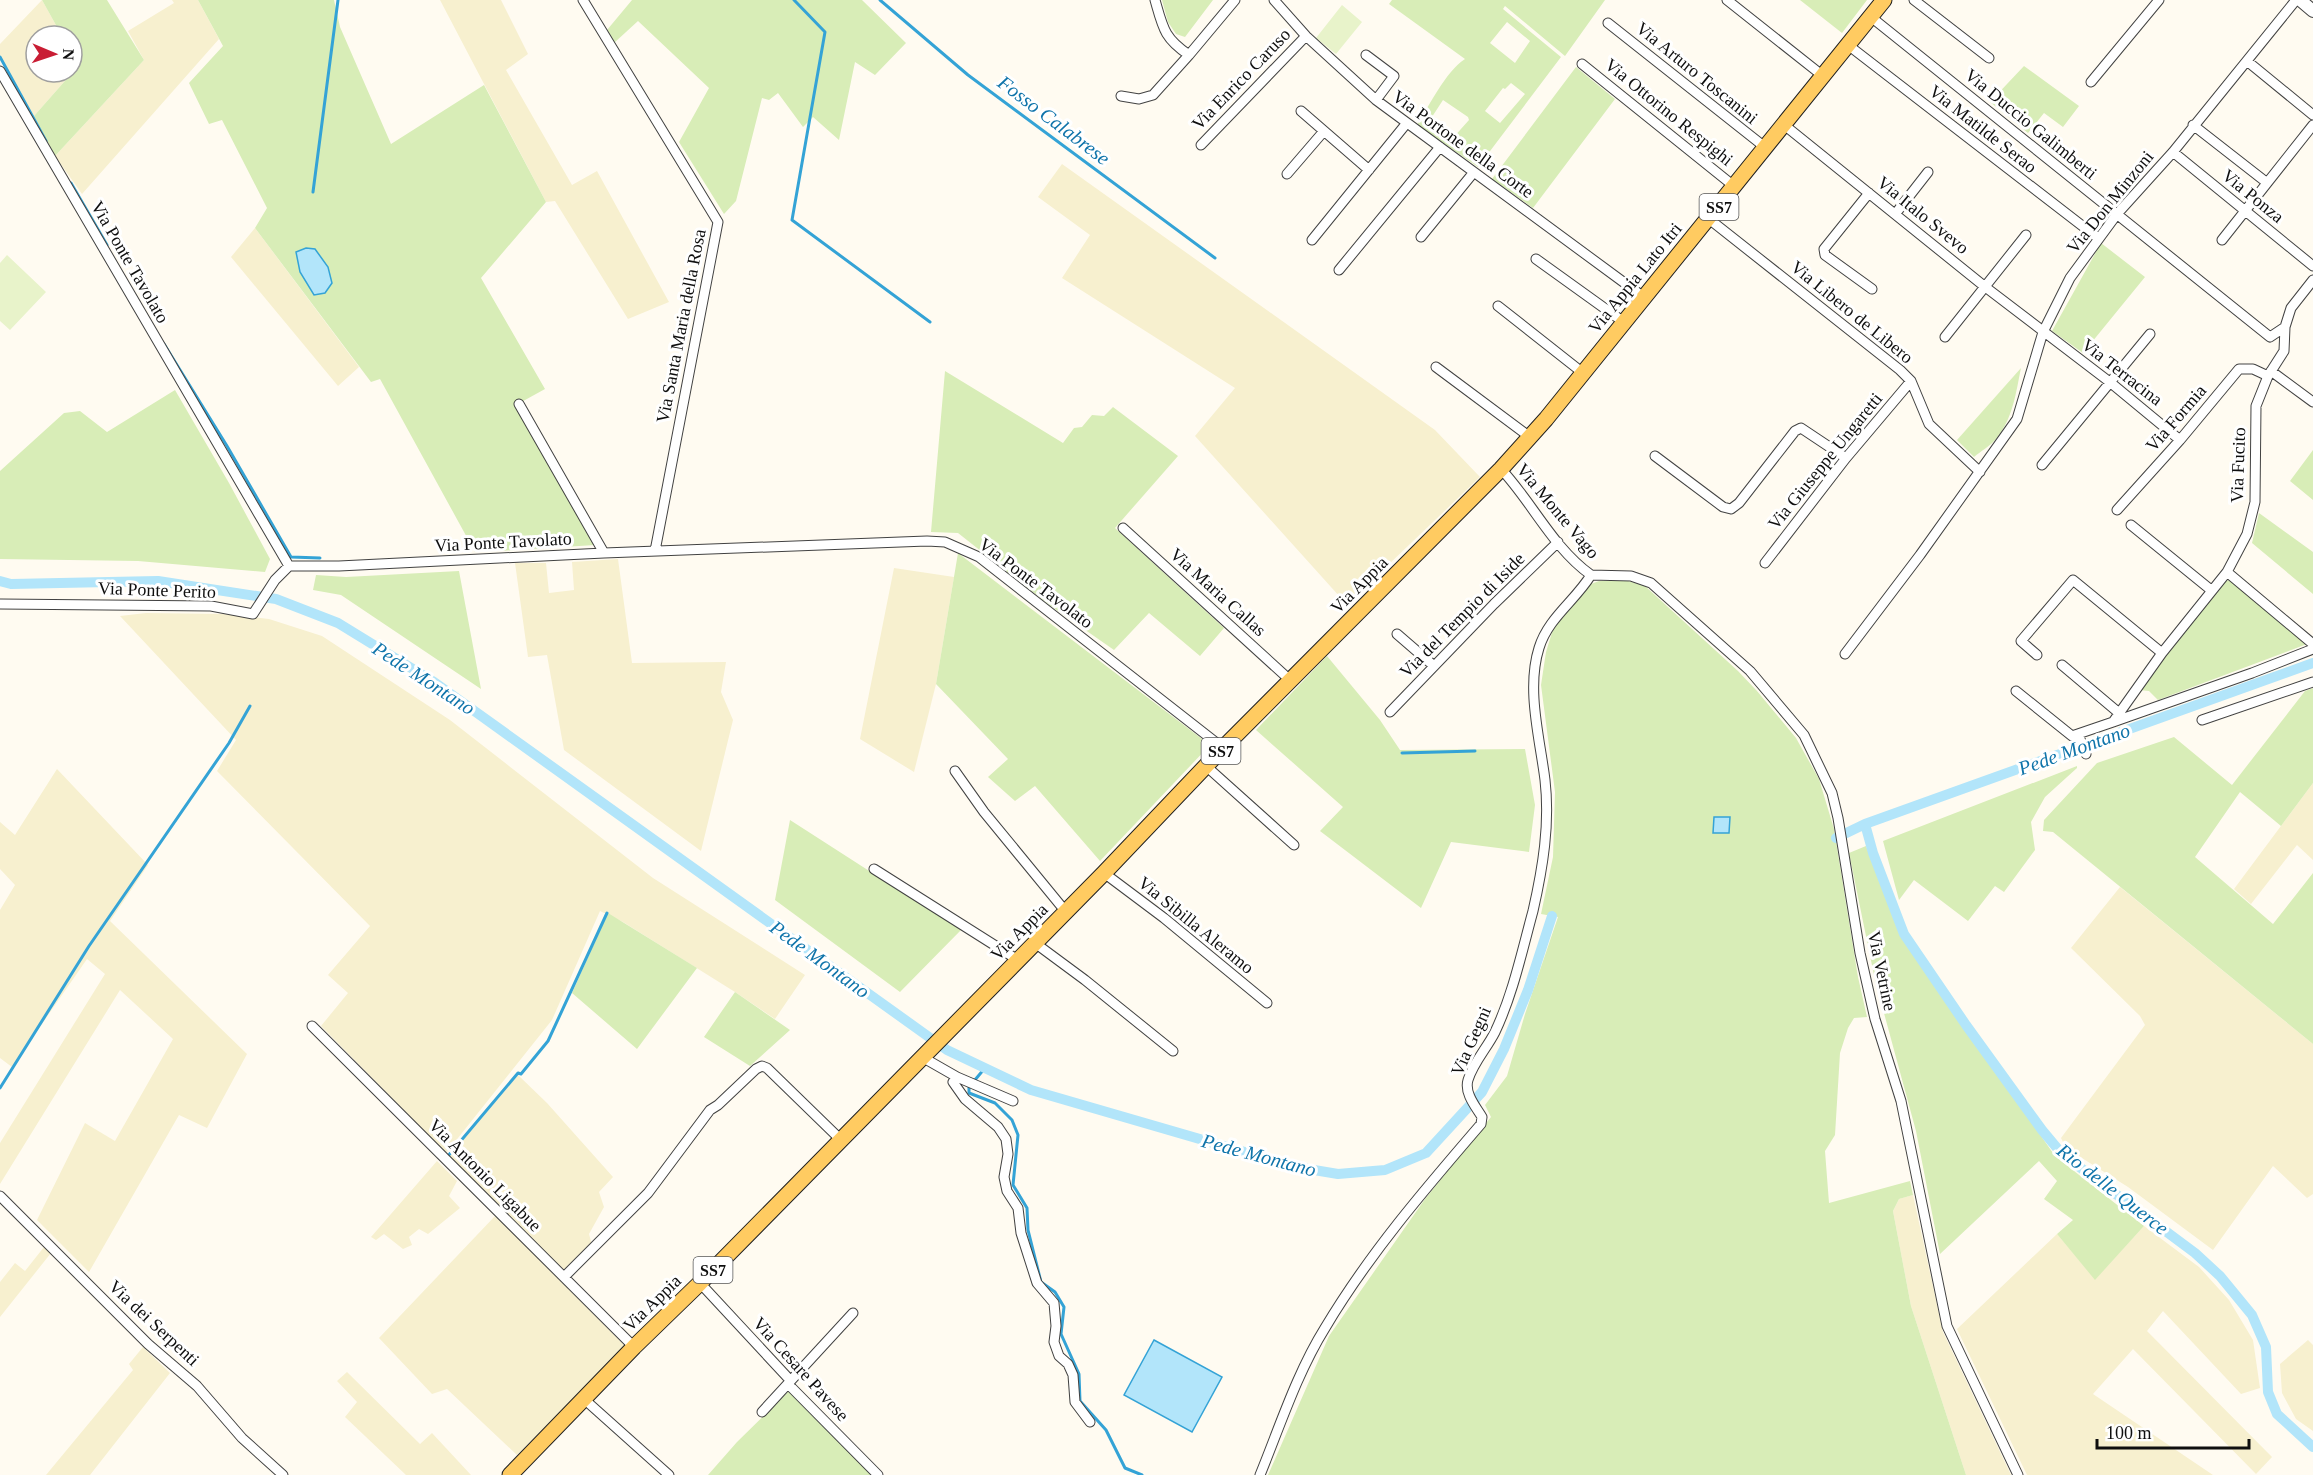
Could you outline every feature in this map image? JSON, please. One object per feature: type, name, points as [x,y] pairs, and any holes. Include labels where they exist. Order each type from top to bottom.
[{"type":"main road","name":"Via Appia Lato Itri","points":[[1551,412],[1884,0]]},
{"type":"main road","name":"Via Appia","points":[[510,1475],[1500,469],[1551,412]]},
{"type":"street","name":"Via Santa Maria della Rosa","points":[[583,0],[718,222],[655,551]]},
{"type":"street","points":[[1155,0],[1167,35],[1173,43],[1189,55]]},
{"type":"street","points":[[1121,96],[1139,99],[1153,95],[1165,85],[1235,0]]},
{"type":"street","name":"Via Portone della Corte","points":[[1274,0],[1306,36],[1376,100],[1645,298]]},
{"type":"street","points":[[1727,0],[1824,76]]},
{"type":"street","points":[[1914,0],[1989,58]]},
{"type":"street","points":[[2091,82],[2159,0]]},
{"type":"street","points":[[2298,0],[2313,10]]},
{"type":"street","name":"Via Don Minzoni","points":[[1845,654],[2017,419],[2043,332],[2070,278],[2117,214],[2173,152],[2298,0]]},
{"type":"street","name":"Via Duccio Galimberti","points":[[1871,17],[2270,337],[2285,327]]},
{"type":"street","name":"Via Arturo Toscanini","points":[[1608,23],[1766,148]]},
{"type":"street","name":"Via Enrico Caruso","points":[[1201,145],[1306,36]]},
{"type":"street","name":"Via Matilde Serao","points":[[1848,45],[2098,238]]},
{"type":"street","points":[[1366,55],[1394,76],[1376,100]]},
{"type":"street","points":[[2247,61],[2313,115]]},
{"type":"street","name":"Via Ottorino Respighi","points":[[1582,64],[1735,187]]},
{"type":"street","name":"Via Ponte Tavolato","points":[[0,71],[289,566],[339,566],[915,541],[945,542],[978,557],[1223,748]]},
{"type":"street","points":[[1301,111],[1369,170]]},
{"type":"street","points":[[1312,240],[1406,124]]},
{"type":"street","name":"Via Italo Svevo","points":[[1784,124],[2043,332]]},
{"type":"street","points":[[2193,125],[2266,182]]},
{"type":"street","points":[[2222,240],[2313,125]]},
{"type":"street","points":[[1287,174],[1324,131]]},
{"type":"street","points":[[1339,270],[1440,147]]},
{"type":"street","name":"Via Ponza","points":[[2173,152],[2313,266]]},
{"type":"street","points":[[1421,237],[1474,172]]},
{"type":"street","points":[[1896,213],[1928,172]]},
{"type":"street","points":[[1869,193],[1824,249],[1825,255],[1872,290]]},
{"type":"street","name":"Via Libero de Libero","points":[[1709,219],[1900,370],[1911,381],[1929,424],[1980,472]]},
{"type":"street","points":[[1945,337],[2026,235]]},
{"type":"street","points":[[1536,259],[1625,323]]},
{"type":"street","name":"Via Fucito","points":[[2113,722],[2162,653],[2227,572],[2247,534],[2255,502],[2256,406],[2269,374],[2284,351],[2285,327],[2290,308],[2313,280]]},
{"type":"street","points":[[1498,306],[1583,373]]},
{"type":"street","name":"Via Terracina","points":[[2043,332],[2111,383],[2180,440]]},
{"type":"street","points":[[2042,465],[2150,334]]},
{"type":"street","points":[[1436,367],[1530,437]]},
{"type":"street","name":"Via Formia","points":[[2117,510],[2180,440],[2239,369],[2253,369],[2269,374]]},
{"type":"street","points":[[2269,374],[2313,402]]},
{"type":"street","name":"Via Giuseppe Ungaretti","points":[[1765,563],[1846,458],[1911,381]]},
{"type":"street","points":[[519,404],[604,553]]},
{"type":"street","points":[[1655,456],[1723,507],[1731,508],[1739,503],[1795,431],[1801,428],[1846,458]]},
{"type":"street","name":"Via Monte Vago","points":[[1500,469],[1578,566],[1591,575]]},
{"type":"street","points":[[2131,525],[2211,590]]},
{"type":"street","name":"Via Maria Callas","points":[[1123,528],[1291,681]]},
{"type":"street","name":"Via del Tempio di Iside","points":[[1390,712],[1558,542]]},
{"type":"street","name":"Via Ponte Perito","points":[[0,604],[211,606],[253,614],[270,587],[289,566]]},
{"type":"street","points":[[2227,572],[2313,644]]},
{"type":"street","name":"Via Vetrine","points":[[1591,575],[1631,576],[1651,583],[1750,671],[1804,735],[1832,793],[1844,851],[1860,953],[1875,1019],[1901,1101],[1947,1326],[2018,1475]]},
{"type":"street","name":"Via Gegni","points":[[1260,1475],[1305,1366],[1324,1329],[1417,1198],[1480,1124],[1482,1117],[1468,1093],[1467,1081],[1495,1032],[1512,988],[1533,909],[1546,845],[1545,782],[1535,709],[1535,669],[1538,649],[1547,628],[1591,575]]},
{"type":"street","points":[[2037,655],[2020,642],[2073,580],[2162,653]]},
{"type":"street","points":[[1397,634],[1434,666]]},
{"type":"street","points":[[2077,736],[2313,649]]},
{"type":"street","points":[[2062,665],[2119,713]]},
{"type":"street","points":[[2202,720],[2313,682]]},
{"type":"street","points":[[2016,691],[2077,736],[2086,754]]},
{"type":"street","points":[[1206,766],[1294,844]]},
{"type":"street","points":[[955,771],[984,813],[1066,912]]},
{"type":"street","points":[[874,869],[1018,960]]},
{"type":"street","name":"Via Sibilla Aleramo","points":[[1104,873],[1164,918],[1267,1003]]},
{"type":"street","points":[[1035,943],[1086,980],[1173,1051]]},
{"type":"street","name":"Via Antonio Ligabue","points":[[312,1026],[634,1347]]},
{"type":"street","points":[[923,1055],[957,1077],[1013,1101]]},
{"type":"street","points":[[564,1277],[648,1193],[711,1110],[756,1068],[762,1066],[766,1068],[841,1140]]},
{"type":"street","points":[[957,1077],[953,1082],[957,1089],[965,1099],[998,1127],[1006,1139],[1008,1154],[1004,1177],[1007,1191],[1018,1208],[1021,1233],[1036,1283],[1054,1303],[1056,1326],[1054,1342],[1059,1356],[1068,1364],[1072,1375],[1075,1402],[1089,1422]]},
{"type":"street","name":"Via dei Serpenti","points":[[0,1196],[148,1344],[197,1386],[242,1437],[284,1475]]},
{"type":"street","name":"Via Cesare Pavese","points":[[700,1283],[790,1380],[790,1386],[879,1475]]},
{"type":"street","points":[[762,1412],[853,1313]]},
{"type":"street","points":[[584,1400],[669,1475]]},
{"type":"shaded area","points":[[42,0],[55,24],[24,24],[24,84],[62,84],[34,116],[0,59],[0,44]]},
{"type":"shaded area","points":[[172,0],[198,0],[219,39],[82,194],[55,156],[144,60],[128,31],[174,3]]},
{"type":"shaded area","points":[[440,0],[501,0],[528,54],[506,70],[572,185],[597,171],[669,302],[628,319],[555,201],[546,202]]},
{"type":"shaded area","points":[[1062,164],[1435,430],[1480,477],[1386,567],[1349,607],[1195,436],[1235,388],[1062,278],[1090,235],[1038,197]]},
{"type":"shaded area","points":[[255,228],[359,367],[338,386],[231,257]]},
{"type":"shaded area","points":[[618,559],[632,663],[726,662],[721,692],[733,720],[701,851],[564,750],[547,655],[528,657],[515,563],[546,563],[549,593],[574,590],[572,562]]},
{"type":"shaded area","points":[[894,568],[954,577],[936,684],[914,772],[860,739]]},
{"type":"shaded area","points":[[146,613],[223,614],[269,619],[322,636],[450,720],[653,878],[805,975],[775,1019],[623,922],[600,911],[552,1020],[446,1153],[321,1026],[348,993],[328,975],[370,926],[217,771],[236,740],[120,616]]},
{"type":"shaded area","points":[[57,769],[148,865],[110,921],[247,1054],[207,1128],[179,1115],[89,1272],[37,1220],[85,1123],[115,1141],[173,1039],[120,990],[0,1184],[0,1143],[105,974],[87,959],[12,1067],[0,1058],[0,910],[15,885],[0,869],[0,822],[15,835]]},
{"type":"shaded area","points":[[2313,783],[2313,860],[2297,845],[2251,904],[2234,889]]},
{"type":"shaded area","points":[[2120,887],[2313,1044],[2313,1194],[2307,1198],[2273,1166],[2213,1250],[2128,1187],[2066,1148],[2061,1138],[2145,1025],[2140,1016],[2071,948]]},
{"type":"shaded area","points":[[518,1075],[547,1103],[613,1177],[599,1192],[604,1207],[589,1234],[592,1245],[564,1272],[449,1156]]},
{"type":"shaded area","points":[[437,1161],[457,1181],[449,1196],[460,1208],[428,1234],[419,1229],[409,1237],[412,1245],[403,1249],[384,1234],[376,1240],[371,1237]]},
{"type":"shaded area","points":[[1913,1195],[1943,1332],[2011,1475],[1966,1475],[1911,1306],[1893,1211],[1899,1199]]},
{"type":"shaded area","points":[[496,1215],[625,1346],[517,1455],[447,1389],[432,1394],[379,1338]]},
{"type":"shaded area","points":[[2144,1226],[2199,1267],[2229,1300],[2253,1340],[2260,1388],[2241,1394],[2163,1311],[2147,1331],[2272,1457],[2256,1474],[2133,1349],[2093,1394],[2213,1475],[2027,1475],[1957,1329],[2057,1234],[2095,1279]]},
{"type":"shaded area","points":[[44,1247],[51,1253],[0,1317],[0,1282],[15,1263],[25,1271]]},
{"type":"shaded area","points":[[2308,1340],[2313,1345],[2313,1431],[2296,1419],[2282,1393],[2280,1364]]},
{"type":"shaded area","points":[[143,1347],[170,1373],[90,1475],[46,1475],[133,1370],[129,1364]]},
{"type":"shaded area","points":[[347,1372],[420,1444],[432,1433],[471,1475],[406,1475],[345,1417],[357,1402],[337,1381]]},
{"type":"green space","points":[[42,0],[107,0],[144,60],[55,156],[34,116],[62,84],[84,84],[84,24],[55,24]]},
{"type":"green space","points":[[198,0],[334,0],[340,27],[391,144],[484,85],[546,202],[481,278],[545,389],[516,405],[595,545],[500,551],[495,544],[488,542],[475,552],[380,379],[371,382],[255,228],[267,208],[222,120],[209,124],[189,83],[223,46]]},
{"type":"green space","points":[[632,0],[862,0],[906,43],[875,75],[855,62],[839,140],[813,117],[803,127],[778,93],[769,100],[762,98],[736,201],[724,214],[679,142],[709,88],[638,21],[614,43],[607,30]]},
{"type":"green space","points":[[1162,0],[1213,0],[1185,37],[1176,34],[1168,22]]},
{"type":"green space","points":[[1392,0],[1605,0],[1565,56],[1505,6],[1503,9],[1561,57],[1478,167],[1417,125],[1445,80],[1465,59],[1389,4]],"holes":[[[1507,22],[1530,41],[1515,63],[1490,43]],[[1511,83],[1525,94],[1500,123],[1485,111],[1503,88],[1505,89]],[[1443,100],[1469,120],[1452,139],[1428,123]]]},
{"type":"green space","points":[[1800,0],[1867,0],[1842,33]]},
{"type":"green space","points":[[1342,5],[1362,22],[1336,54],[1316,38]]},
{"type":"green space","points":[[2024,66],[2079,106],[2063,127],[2044,113],[2028,133],[1990,102]]},
{"type":"green space","points":[[1576,67],[1615,99],[1533,208],[1492,179]]},
{"type":"green space","points":[[2101,243],[2145,277],[2083,353],[2052,331]]},
{"type":"green space","points":[[7,255],[46,292],[10,330],[0,321],[0,263]]},
{"type":"green space","points":[[2021,368],[2013,405],[2002,431],[1994,442],[1974,457],[1957,440]]},
{"type":"green space","points":[[945,371],[1063,443],[1074,428],[1082,427],[1092,415],[1104,416],[1113,407],[1178,456],[1115,528],[1224,628],[1200,656],[1149,613],[1114,650],[1048,604],[958,533],[931,532]]},
{"type":"green space","points":[[175,390],[270,559],[265,572],[138,561],[0,559],[0,471],[64,413],[80,411],[107,432]]},
{"type":"green space","points":[[2313,450],[2313,500],[2290,481]]},
{"type":"green space","points":[[2259,513],[2313,552],[2313,594],[2252,543]]},
{"type":"green space","points":[[958,553],[1210,745],[1100,861],[1035,786],[1015,801],[988,777],[1008,759],[936,684]]},
{"type":"green space","points":[[459,571],[481,689],[341,595],[313,590],[316,575],[346,577]]},
{"type":"green space","points":[[2231,580],[2307,644],[2158,700],[2149,691],[2139,690],[2156,665],[2224,581]]},
{"type":"green space","points":[[1599,581],[1628,581],[1645,586],[1757,691],[1796,738],[1819,779],[1834,829],[1858,977],[1867,1017],[1854,1018],[1848,1028],[1840,1053],[1835,1135],[1825,1151],[1829,1203],[1910,1181],[1913,1195],[1899,1199],[1893,1211],[1911,1306],[1966,1475],[1268,1475],[1329,1336],[1425,1199],[1491,1117],[1485,1105],[1507,1076],[1558,917],[1541,914],[1553,857],[1555,792],[1541,685],[1546,652],[1554,626],[1591,584]]},
{"type":"green space","points":[[1327,656],[1380,720],[1400,750],[1525,749],[1535,805],[1529,852],[1451,842],[1421,908],[1320,831],[1343,807],[1256,730]]},
{"type":"green space","points":[[2313,688],[2313,783],[2281,826],[2240,792],[2195,857],[2273,924],[2313,873],[2313,1044],[2053,832],[2043,831],[2044,820],[2097,763],[2174,737],[2232,785],[2305,691]]},
{"type":"green space","points":[[2077,766],[2045,797],[2031,822],[2035,850],[2004,892],[1995,886],[1968,921],[1914,880],[1899,900],[1883,841]]},
{"type":"green space","points":[[790,820],[961,930],[900,992],[775,900]]},
{"type":"green space","points":[[1866,846],[1900,934],[2055,1156],[2144,1226],[2095,1280],[2057,1234],[2073,1220],[2044,1199],[2057,1181],[2039,1161],[1940,1254],[1916,1131],[1875,980],[1849,853]]},
{"type":"green space","points":[[608,913],[697,968],[637,1049],[572,993]]},
{"type":"green space","points":[[735,992],[790,1030],[750,1066],[704,1037]]},
{"type":"green space","points":[[790,1390],[876,1475],[708,1475],[737,1442]]},
{"type":"water","points":[[306,248],[315,249],[328,267],[332,283],[325,293],[314,295],[300,272],[296,252]]},
{"type":"water","points":[[1714,817],[1730,817],[1729,833],[1713,833]]},
{"type":"water","points":[[1154,1340],[1222,1377],[1192,1432],[1124,1395]]},
{"type":"waterway","points":[[313,192],[338,0]]},
{"type":"waterway","points":[[794,0],[825,32],[792,220],[930,322]]},
{"type":"waterway","name":"Fosso Calabrese","points":[[880,0],[968,75],[1215,258]]},
{"type":"waterway","points":[[0,57],[46,141]]},
{"type":"waterway","points":[[71,183],[107,245]]},
{"type":"waterway","points":[[164,344],[227,446],[291,557],[320,558]]},
{"type":"waterway","name":"Pede Montano","points":[[0,581],[11,584],[158,581],[276,599],[338,623],[434,682],[947,1050],[1031,1090],[1296,1167],[1338,1174],[1385,1170],[1426,1153],[1482,1092],[1504,1049],[1528,990],[1552,916]]},
{"type":"waterway","name":"Pede Montano","points":[[1836,838],[1865,824],[2313,663]]},
{"type":"waterway","points":[[0,1088],[89,946],[229,743],[250,706]]},
{"type":"waterway","points":[[1402,753],[1475,751]]},
{"type":"waterway","name":"Rio delle Querce","points":[[1865,824],[1873,853],[1904,934],[1966,1025],[2062,1154],[2195,1253],[2220,1276],[2252,1315],[2266,1347],[2268,1392],[2277,1414],[2313,1447]]},
{"type":"waterway","points":[[448,1156],[548,1041],[607,913]]},
{"type":"waterway","points":[[985,1068],[969,1087],[969,1093],[995,1103],[1012,1120],[1018,1135],[1013,1185],[1027,1208],[1028,1230],[1041,1282],[1055,1292],[1064,1307],[1061,1334],[1079,1374],[1080,1401],[1106,1430],[1125,1468],[1142,1475]]}]
